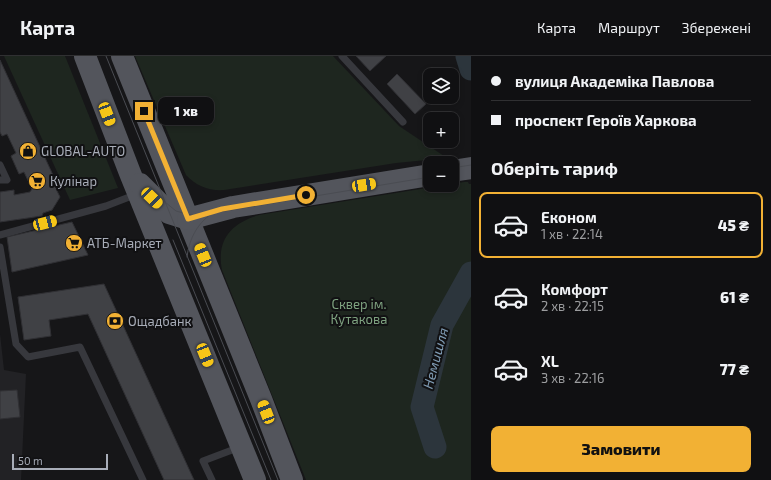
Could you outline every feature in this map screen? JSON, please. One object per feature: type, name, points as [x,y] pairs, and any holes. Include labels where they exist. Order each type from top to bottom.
[{"type":"main road","points":[[85,56],[130,173],[255,480]]},
{"type":"main road","points":[[122,56],[292,480]]},
{"type":"main road","points":[[130,173],[160,206],[169,213],[188,219],[233,207],[423,176]]},
{"type":"lane","points":[[342,56],[403,122]]},
{"type":"lane","points":[[0,165],[7,180],[0,180]]},
{"type":"lane","points":[[0,235],[106,206],[139,193]]},
{"type":"lane","points":[[0,247],[16,344],[28,357],[80,347],[143,480]]},
{"type":"lane","points":[[212,480],[203,461],[242,446]]},
{"type":"shaded area","points":[[0,334],[4,370],[26,374],[21,480],[0,480]]},
{"type":"green space","points":[[4,56],[65,56],[118,188],[70,200]]},
{"type":"green space","points":[[135,56],[333,56],[399,126],[423,142],[423,148],[432,148],[444,156],[423,156],[423,160],[396,163],[224,190],[208,189],[198,185],[186,175]]},
{"type":"green space","name":"Сквер ім. Кутакова","points":[[468,182],[471,184],[471,480],[306,480],[222,270],[221,249],[224,241],[234,228],[249,218],[259,215],[423,189],[423,192],[459,192],[459,183]]},
{"type":"building","points":[[356,56],[386,56],[370,71]]},
{"type":"building","points":[[0,60],[58,186],[56,189],[60,197],[52,210],[43,213],[42,216],[0,222],[0,192],[14,190],[14,195],[30,192],[32,189],[24,172],[19,174],[11,156],[16,153],[7,134],[2,136],[0,132]]},
{"type":"building","points":[[397,74],[423,101],[423,104],[426,104],[415,114],[387,84]]},
{"type":"building","points":[[72,222],[88,255],[12,272],[7,237]]},
{"type":"building","points":[[104,284],[194,480],[164,480],[88,314],[49,320],[51,336],[24,340],[18,297]]},
{"type":"building","points":[[17,390],[20,417],[0,419],[0,391]]},
{"type":"waterway","name":"Немишля","points":[[467,56],[471,69]]},
{"type":"waterway","name":"Немишля","points":[[435,447],[422,407],[442,325],[471,273]]},
{"type":"tram line","points":[[106,56],[278,480]]},
{"type":"tram line","points":[[459,167],[471,165]]},
{"type":"tram line","points":[[165,202],[176,211],[195,216],[423,178]]},
{"type":"tram line","points":[[187,257],[194,232],[211,214]]},
{"type":"tram line","points":[[173,240],[271,480]]},
{"type":"place","name":"GLOBAL-AUTO","points":[[28,151]]},
{"type":"place","name":"Кулінар","points":[[37,181]]},
{"type":"place","name":"АТБ-Маркет","points":[[74,243]]},
{"type":"place","name":"Ощадбанк","points":[[115,321]]},
{"type":"route","points":[[144,111],[188,219],[222,209],[306,195]]}]
